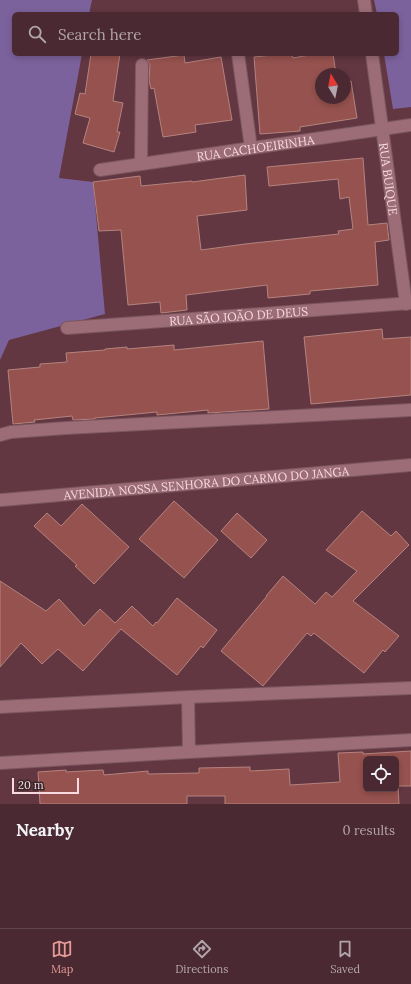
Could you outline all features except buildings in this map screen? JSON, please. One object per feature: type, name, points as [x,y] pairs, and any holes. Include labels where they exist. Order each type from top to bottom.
[{"type":"street","points":[[364,0],[366,12]]},
{"type":"street","points":[[238,56],[251,148]]},
{"type":"street","name":"RUA BUIQUE","points":[[372,56],[409,304]]},
{"type":"street","points":[[141,163],[142,65]]},
{"type":"street","name":"RUA CACHOEIRINHA","points":[[100,170],[411,125]]},
{"type":"street","name":"RUA SÃO JOÃO DE DEUS","points":[[67,328],[409,304]]},
{"type":"street","points":[[0,435],[11,432],[66,428],[411,410]]},
{"type":"street","name":"AVENIDA NOSSA SENHORA DO CARMO DO JANGA","points":[[1,500],[411,465]]},
{"type":"street","points":[[0,707],[188,697],[411,688]]},
{"type":"street","points":[[188,697],[189,752]]},
{"type":"street","points":[[0,763],[411,740]]},
{"type":"shaded area","points":[[0,0],[92,0],[89,12],[12,12],[12,56],[82,56],[59,178],[93,182],[105,314],[9,340],[0,360]]},
{"type":"shaded area","points":[[374,0],[411,0],[411,107],[393,109],[384,56],[399,56],[399,12],[377,12]]}]
